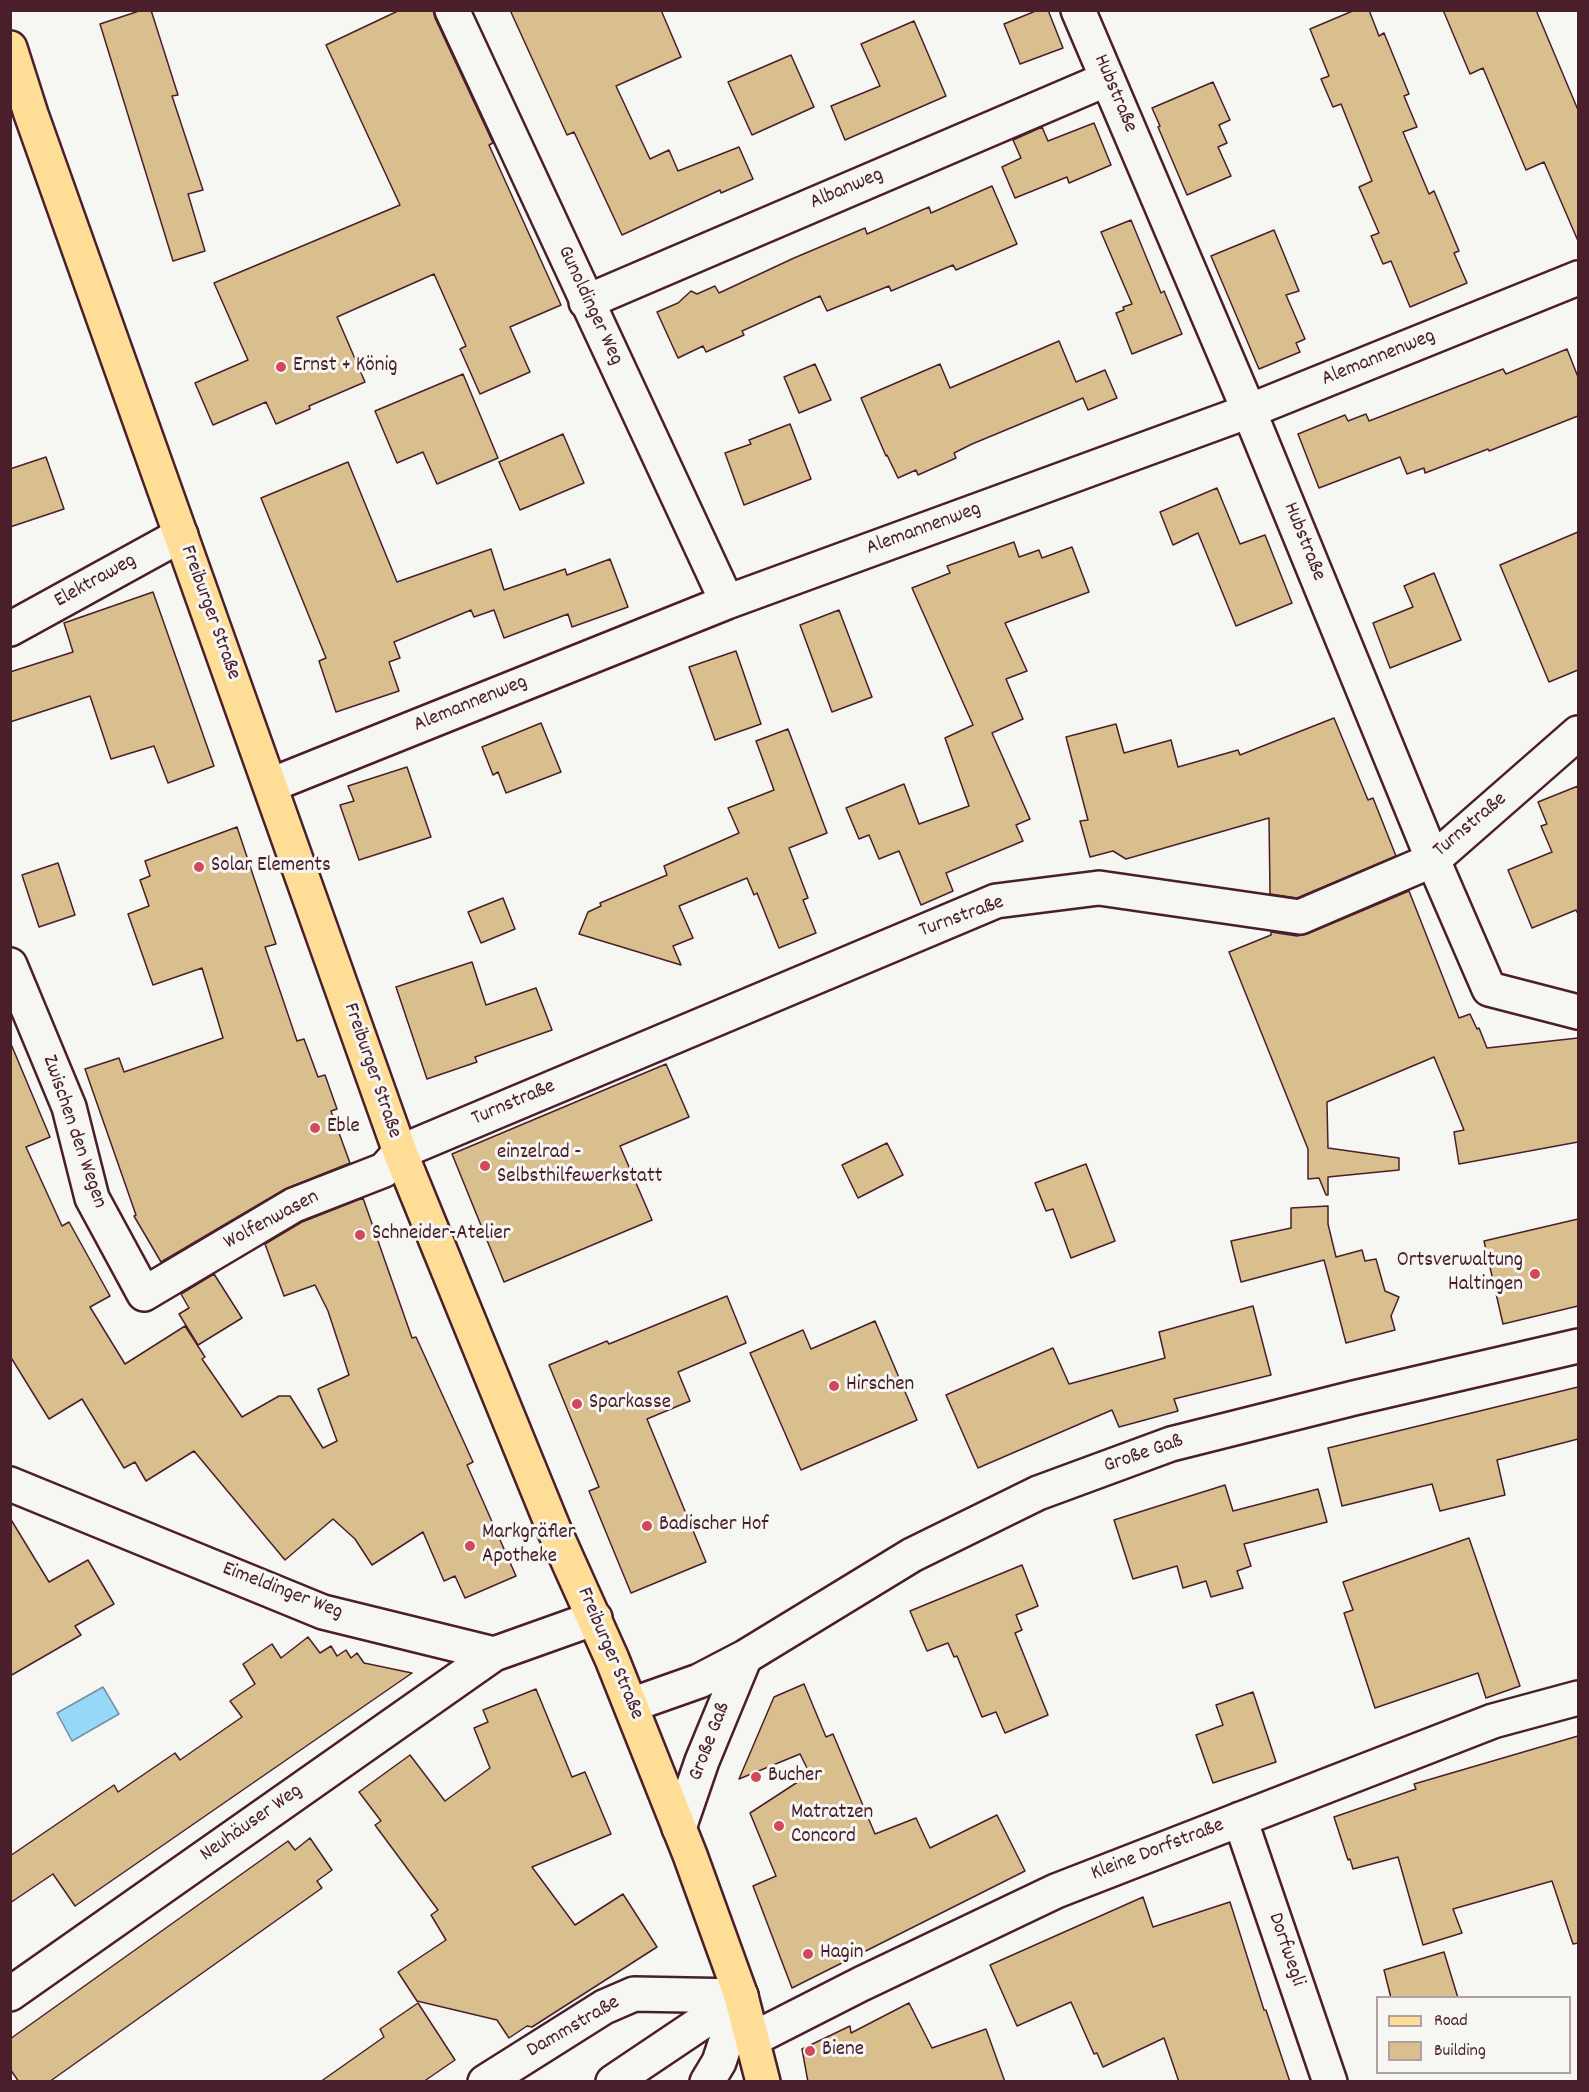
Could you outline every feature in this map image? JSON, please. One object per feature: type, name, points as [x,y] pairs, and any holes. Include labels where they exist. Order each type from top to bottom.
[{"type":"main road","name":"Freiburger Straße","points":[[10,48],[31,114],[400,1152],[555,1532],[595,1618],[631,1705],[741,1996],[763,2082]]},
{"type":"street","name":"Gunoldinger Weg","points":[[452,10],[727,602]]},
{"type":"street","name":"Hubstraße","points":[[1078,10],[1249,411],[1433,860],[1489,989],[1578,1012]]},
{"type":"street","name":"Albanweg","points":[[586,302],[1107,79]]},
{"type":"street","name":"Alemannenweg","points":[[271,785],[727,602],[1249,411],[1578,278]]},
{"type":"street","name":"Elektraweg","points":[[10,629],[181,535]]},
{"type":"street","name":"Turnstraße","points":[[400,1152],[996,901],[1099,888],[1300,917],[1433,860],[1578,733]]},
{"type":"street","name":"Zwischen den Wegen","points":[[10,965],[69,1107],[92,1198],[144,1294]]},
{"type":"street","name":"Wolfenwasen","points":[[144,1294],[294,1205],[384,1170],[400,1152]]},
{"type":"street","name":"Große Gaß","points":[[631,1705],[699,1681],[745,1657],[912,1555],[1038,1493],[1171,1444],[1354,1398],[1578,1346]]},
{"type":"street","name":"Eimeldinger Weg","points":[[10,1484],[324,1612],[494,1654]]},
{"type":"street","points":[[494,1654],[595,1618]]},
{"type":"street","name":"Neuhäuser Weg","points":[[10,1994],[494,1654]]},
{"type":"street","name":"Große Gaß","points":[[679,1828],[702,1761],[745,1657]]},
{"type":"street","name":"Kleine Dorfstraße","points":[[753,2039],[861,1984],[1056,1891],[1492,1721],[1578,1698]]},
{"type":"street","name":"Dorfwegli","points":[[1240,1819],[1330,2082]]},
{"type":"street","name":"Dammstraße","points":[[484,2082],[604,2007],[634,1994],[741,1996]]},
{"type":"street","points":[[613,2082],[741,1996]]},
{"type":"street","points":[[706,2082],[719,2062],[741,1996]]},
{"type":"water","points":[[103,1687],[119,1714],[72,1741],[57,1713]]},
{"type":"building","points":[[142,10],[151,10],[178,95],[172,96],[203,190],[188,194],[205,251],[173,261],[100,24]]},
{"type":"building","points":[[400,10],[433,10],[493,143],[489,145],[561,305],[510,327],[530,372],[480,394],[460,349],[466,346],[434,274],[337,317],[365,382],[309,406],[310,409],[276,424],[266,402],[213,425],[195,383],[248,360],[214,283],[400,205],[326,45]]},
{"type":"building","points":[[510,10],[661,10],[681,57],[616,86],[650,159],[669,150],[678,171],[739,147],[753,179],[721,193],[720,190],[622,235],[574,132],[567,135]]},
{"type":"building","points":[[1038,10],[1048,10],[1063,48],[1020,64],[1004,24]]},
{"type":"building","points":[[1355,10],[1369,10],[1379,36],[1384,33],[1409,94],[1404,96],[1417,127],[1403,132],[1429,194],[1434,191],[1459,251],[1454,253],[1467,283],[1410,307],[1391,261],[1383,264],[1371,236],[1379,233],[1359,187],[1372,181],[1341,104],[1333,107],[1321,79],[1329,76],[1310,29]]},
{"type":"building","points":[[1443,10],[1536,10],[1578,110],[1578,241],[1544,162],[1526,170],[1483,68],[1470,74]]},
{"type":"building","points":[[914,21],[946,96],[845,140],[831,106],[880,86],[861,44]]},
{"type":"building","points":[[791,55],[814,107],[752,135],[728,82]]},
{"type":"building","points":[[1213,82],[1230,120],[1219,125],[1227,143],[1218,147],[1231,176],[1187,195],[1152,108]]},
{"type":"building","points":[[1094,123],[1111,165],[1069,183],[1067,177],[1015,198],[1002,167],[1021,158],[1013,140],[1042,127],[1048,141]]},
{"type":"building","points":[[992,186],[1017,244],[956,270],[953,265],[891,291],[889,286],[827,311],[820,296],[742,331],[744,335],[706,352],[703,346],[678,358],[657,312],[678,303],[691,291],[697,294],[715,286],[719,293],[865,228],[867,234],[929,207],[931,213]]},
{"type":"building","points":[[1131,220],[1161,293],[1164,291],[1182,334],[1132,354],[1116,313],[1132,304],[1101,232]]},
{"type":"building","points":[[1274,230],[1299,291],[1286,295],[1305,339],[1296,343],[1300,352],[1259,369],[1211,256]]},
{"type":"building","points":[[1059,341],[1076,382],[1105,370],[1117,398],[1088,410],[1083,398],[972,444],[954,453],[956,458],[918,475],[916,470],[898,478],[861,398],[940,364],[950,388]]},
{"type":"building","points":[[1567,349],[1578,377],[1578,416],[1425,473],[1424,468],[1407,474],[1400,457],[1319,488],[1298,434],[1345,415],[1348,421],[1366,414],[1369,421],[1503,369],[1506,374]]},
{"type":"building","points":[[815,364],[831,400],[799,413],[784,377]]},
{"type":"building","points":[[463,374],[498,458],[437,484],[423,452],[397,463],[375,411]]},
{"type":"building","points":[[790,424],[811,479],[744,505],[725,453],[751,444],[749,440]]},
{"type":"building","points":[[563,434],[584,483],[520,510],[499,462]]},
{"type":"building","points":[[46,457],[64,509],[10,527],[10,469]]},
{"type":"building","points":[[348,462],[397,582],[491,549],[504,590],[565,569],[567,575],[610,559],[628,607],[572,627],[568,614],[504,638],[494,610],[474,617],[471,610],[394,642],[400,658],[389,662],[399,691],[336,712],[319,661],[326,658],[261,498]]},
{"type":"building","points":[[1217,488],[1240,544],[1265,535],[1292,603],[1236,626],[1198,533],[1173,545],[1160,512]]},
{"type":"building","points":[[1578,532],[1578,670],[1549,682],[1500,565]]},
{"type":"building","points":[[1014,542],[1019,557],[1039,550],[1042,558],[1072,547],[1089,592],[1005,623],[1027,671],[1006,679],[1023,719],[992,733],[1030,819],[1016,825],[1023,841],[946,873],[953,891],[921,905],[899,851],[879,859],[869,835],[859,839],[846,808],[904,784],[919,824],[969,806],[945,738],[973,725],[912,588],[950,573],[947,566]]},
{"type":"building","points":[[1434,573],[1461,640],[1390,668],[1373,623],[1413,607],[1404,586]]},
{"type":"building","points":[[153,592],[214,766],[168,783],[154,746],[111,759],[90,696],[10,722],[10,672],[73,652],[64,623]]},
{"type":"building","points":[[839,610],[872,697],[832,712],[800,625]]},
{"type":"building","points":[[736,651],[761,724],[715,740],[689,667]]},
{"type":"building","points":[[1334,718],[1368,800],[1373,798],[1396,856],[1297,898],[1270,894],[1269,818],[1126,859],[1113,851],[1090,857],[1080,821],[1088,820],[1066,737],[1116,724],[1124,753],[1171,740],[1178,767],[1238,750],[1240,755]]},
{"type":"building","points":[[541,723],[561,772],[506,793],[498,772],[493,775],[482,747]]},
{"type":"building","points":[[788,729],[827,833],[789,848],[808,898],[803,900],[816,933],[779,948],[757,893],[754,895],[747,878],[679,906],[693,938],[673,946],[681,965],[579,934],[588,912],[601,906],[600,903],[667,875],[664,866],[739,833],[728,808],[774,790],[756,741]]},
{"type":"building","points":[[407,767],[431,837],[359,860],[340,805],[354,801],[348,786]]},
{"type":"building","points":[[1578,786],[1578,914],[1576,910],[1532,928],[1508,870],[1552,852],[1541,826],[1547,824],[1538,802]]},
{"type":"building","points":[[237,827],[276,944],[265,947],[297,1041],[304,1039],[318,1077],[325,1075],[337,1109],[331,1111],[350,1163],[285,1189],[161,1262],[134,1216],[136,1215],[85,1069],[119,1058],[124,1072],[223,1038],[202,968],[153,985],[128,914],[149,906],[140,880],[150,876],[145,861]]},
{"type":"building","points":[[58,863],[75,915],[39,927],[22,875]]},
{"type":"building","points":[[1409,891],[1459,1018],[1470,1014],[1487,1048],[1578,1038],[1578,1142],[1459,1164],[1454,1132],[1464,1130],[1434,1057],[1327,1102],[1328,1148],[1399,1158],[1399,1170],[1328,1177],[1328,1195],[1326,1195],[1319,1178],[1308,1179],[1308,1149],[1229,952],[1271,935],[1271,932],[1297,936],[1307,934]]},
{"type":"building","points":[[503,898],[515,929],[481,943],[468,912]]},
{"type":"building","points":[[472,962],[486,1005],[536,988],[552,1030],[475,1057],[477,1062],[427,1079],[396,987]]},
{"type":"building","points":[[11,1044],[50,1137],[26,1147],[62,1226],[69,1222],[110,1296],[90,1307],[125,1364],[185,1326],[205,1357],[202,1359],[242,1417],[279,1396],[290,1396],[323,1448],[337,1441],[318,1389],[349,1375],[328,1311],[315,1285],[284,1296],[265,1244],[302,1222],[363,1198],[412,1338],[416,1337],[473,1462],[467,1465],[516,1576],[465,1598],[455,1576],[444,1581],[423,1532],[372,1565],[355,1539],[333,1519],[285,1560],[194,1451],[146,1481],[135,1462],[124,1468],[82,1399],[49,1419],[10,1356]]},
{"type":"building","points":[[666,1064],[689,1117],[620,1146],[652,1220],[504,1282],[452,1154]]},
{"type":"building","points":[[887,1143],[903,1175],[858,1198],[842,1165]]},
{"type":"building","points":[[1086,1164],[1115,1241],[1071,1258],[1053,1209],[1046,1211],[1035,1183]]},
{"type":"building","points":[[1328,1206],[1328,1224],[1336,1257],[1362,1250],[1365,1261],[1376,1259],[1385,1291],[1399,1297],[1391,1316],[1395,1330],[1346,1343],[1324,1260],[1241,1282],[1231,1241],[1291,1228],[1291,1208]]},
{"type":"building","name":"Ortsverwaltung Haltingen","points":[[1578,1219],[1578,1306],[1503,1324],[1484,1241]]},
{"type":"building","points":[[214,1274],[242,1318],[198,1345],[179,1314],[189,1308],[181,1294]]},
{"type":"building","points":[[727,1296],[746,1343],[678,1372],[690,1401],[647,1419],[706,1562],[631,1593],[589,1491],[599,1487],[549,1365],[607,1341],[609,1344]]},
{"type":"building","points":[[1253,1306],[1271,1375],[1174,1399],[1178,1411],[1119,1427],[1112,1410],[978,1468],[946,1395],[1053,1348],[1069,1384],[1165,1358],[1159,1332]]},
{"type":"building","name":"Hirschen","points":[[875,1321],[917,1420],[801,1470],[750,1353],[803,1330],[811,1349]]},
{"type":"building","points":[[1578,1387],[1578,1439],[1497,1460],[1505,1495],[1440,1511],[1432,1484],[1342,1506],[1328,1448]]},
{"type":"building","points":[[1225,1485],[1233,1511],[1318,1489],[1327,1522],[1244,1544],[1251,1566],[1237,1571],[1243,1588],[1211,1597],[1206,1581],[1183,1588],[1177,1566],[1133,1579],[1114,1520]]},
{"type":"building","points":[[10,1518],[49,1582],[88,1560],[114,1604],[75,1626],[81,1635],[10,1676]]},
{"type":"building","points":[[1469,1538],[1520,1686],[1486,1698],[1478,1673],[1375,1708],[1344,1613],[1353,1610],[1343,1582]]},
{"type":"building","points":[[1022,1565],[1038,1606],[1016,1615],[1022,1630],[1015,1633],[1048,1715],[1005,1733],[996,1712],[982,1717],[957,1656],[954,1657],[948,1643],[927,1651],[910,1611]]},
{"type":"building","points":[[308,1637],[320,1653],[331,1646],[337,1656],[346,1650],[351,1658],[357,1653],[364,1663],[412,1673],[75,1906],[53,1874],[10,1903],[10,1856],[114,1785],[118,1792],[175,1753],[180,1760],[242,1717],[230,1701],[255,1684],[243,1664],[272,1644],[281,1658]]},
{"type":"building","points":[[804,1684],[826,1737],[833,1734],[875,1834],[916,1818],[930,1848],[997,1815],[1025,1871],[792,1988],[753,1886],[776,1876],[750,1813],[810,1774],[800,1754],[739,1779],[774,1697]]},
{"type":"building","points":[[536,1689],[572,1777],[585,1772],[611,1834],[532,1867],[575,1925],[623,1894],[657,1947],[532,2027],[527,2026],[509,2038],[497,2020],[417,2001],[398,1972],[446,1940],[431,1915],[438,1910],[375,1825],[381,1821],[359,1792],[410,1755],[445,1801],[490,1768],[474,1728],[488,1722],[483,1710]]},
{"type":"building","points":[[1253,1692],[1276,1762],[1213,1783],[1196,1735],[1223,1725],[1216,1705]]},
{"type":"building","points":[[1578,1736],[1578,1943],[1573,1944],[1552,1881],[1453,1909],[1462,1933],[1423,1945],[1398,1857],[1353,1869],[1334,1817],[1416,1789],[1414,1784]]},
{"type":"building","points":[[310,1838],[332,1870],[317,1881],[322,1888],[49,2082],[19,2082],[10,2069],[10,2039],[288,1841],[295,1850]]},
{"type":"building","points":[[1143,1897],[1153,1927],[1230,1902],[1264,2010],[1266,2010],[1290,2082],[1179,2082],[1164,2038],[1103,2067],[1097,2053],[1094,2054],[1071,2002],[1017,2026],[990,1965]]},
{"type":"building","points":[[1444,1952],[1457,1996],[1390,1996],[1384,1970]]},
{"type":"building","points":[[418,2003],[455,2060],[423,2082],[320,2082],[384,2037],[380,2029]]},
{"type":"building","points":[[909,2003],[932,2048],[986,2029],[1005,2082],[808,2082],[802,2049],[850,2026],[851,2033]]},
{"type":"place","name":"Ernst + König","points":[[281,367]]},
{"type":"place","name":"Solar Elements","points":[[199,867]]},
{"type":"place","name":"Eble","points":[[315,1128]]},
{"type":"place","name":"einzelrad - Selbsthilfewerkstatt","points":[[485,1166]]},
{"type":"place","name":"Schneider-Atelier","points":[[360,1235]]},
{"type":"place","name":"Ortsverwaltung Haltingen","points":[[1535,1274]]},
{"type":"place","name":"Hirschen","points":[[834,1386]]},
{"type":"place","name":"Sparkasse","points":[[577,1404]]},
{"type":"place","name":"Badischer Hof","points":[[647,1526]]},
{"type":"place","name":"Markgräfler Apotheke","points":[[470,1546]]},
{"type":"place","name":"Bucher","points":[[756,1777]]},
{"type":"place","name":"Matratzen Concord","points":[[779,1826]]},
{"type":"place","name":"Hagin","points":[[808,1954]]},
{"type":"place","name":"Biene","points":[[810,2051]]}]
